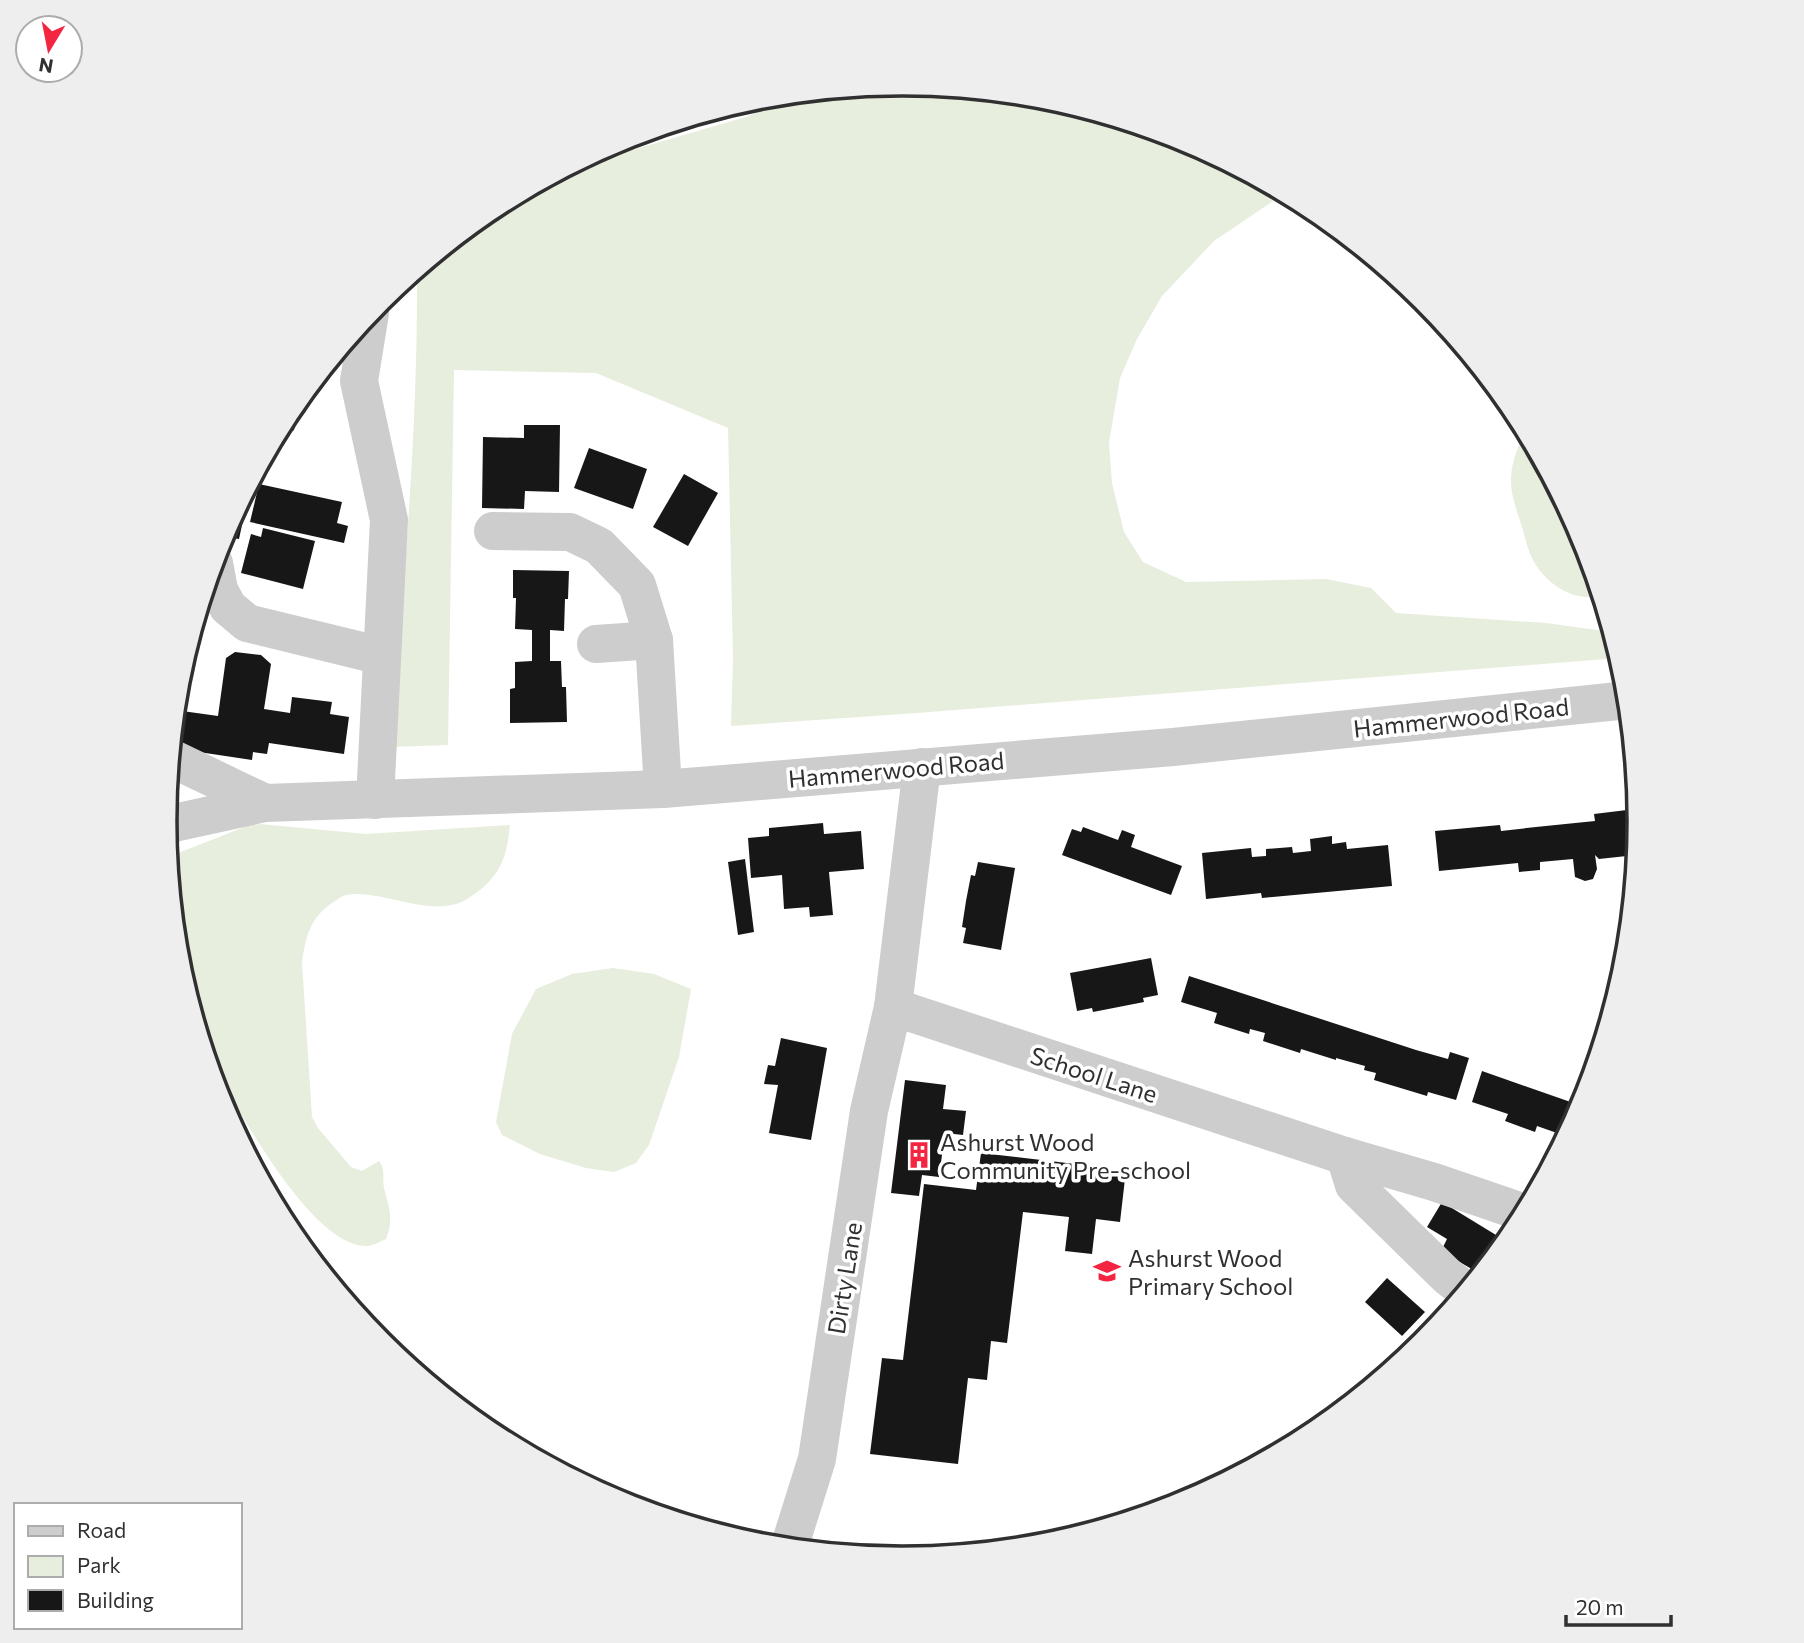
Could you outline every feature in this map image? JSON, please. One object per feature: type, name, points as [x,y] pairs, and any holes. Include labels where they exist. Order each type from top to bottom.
[{"type":"street","points":[[367,333],[359,381],[389,520],[375,800]]},
{"type":"street","points":[[493,531],[570,532],[599,546],[637,585],[654,640],[663,789]]},
{"type":"street","points":[[217,582],[228,607],[247,623],[383,656]]},
{"type":"street","points":[[596,644],[654,640]]},
{"type":"street","name":"Hammerwood Road","points":[[177,822],[265,803],[663,789],[1173,747],[1617,701]]},
{"type":"street","points":[[179,762],[265,803]]},
{"type":"street","points":[[893,1007],[922,767]]},
{"type":"street","name":"School Lane","points":[[893,1007],[1514,1209]]},
{"type":"street","name":"Dirty Lane","points":[[792,1538],[817,1459],[869,1111],[893,1007]]},
{"type":"street","points":[[1345,1156],[1354,1185],[1459,1285]]},
{"type":"green space","points":[[902,96],[997,102],[1090,121],[1135,135],[1180,151],[1275,199],[1214,241],[1162,296],[1137,339],[1120,378],[1109,443],[1112,483],[1124,532],[1143,562],[1186,582],[1326,579],[1371,588],[1396,613],[1546,623],[1602,631],[1608,659],[731,726],[733,658],[728,428],[596,373],[454,370],[448,745],[389,747],[413,450],[417,283],[460,246],[499,218],[581,171],[616,155],[763,110],[807,102],[855,98]]},
{"type":"green space","points":[[1520,443],[1552,501],[1592,597],[1570,593],[1552,583],[1531,556],[1511,483],[1514,459]]},
{"type":"green space","points":[[260,824],[366,834],[510,825],[499,868],[488,883],[464,901],[452,905],[425,906],[370,895],[346,895],[319,915],[307,936],[302,962],[312,1117],[351,1167],[362,1171],[379,1161],[381,1164],[390,1225],[386,1239],[371,1245],[346,1240],[325,1226],[284,1180],[232,1099],[201,1009],[183,916],[178,853],[247,826]]},
{"type":"green space","points":[[613,968],[654,974],[691,989],[679,1057],[649,1145],[636,1163],[614,1172],[586,1168],[540,1154],[502,1135],[496,1122],[512,1034],[536,989],[572,974]]},
{"type":"building","points":[[524,425],[560,425],[559,492],[525,491],[524,509],[482,508],[483,437],[524,438]]},
{"type":"building","points":[[589,448],[647,469],[633,509],[574,488]]},
{"type":"building","points":[[684,474],[718,493],[688,546],[653,527]]},
{"type":"building","points":[[261,484],[342,502],[337,523],[348,526],[344,543],[250,522]]},
{"type":"building","points":[[243,520],[239,539],[235,538]]},
{"type":"building","points":[[263,528],[315,541],[303,589],[241,573],[251,534],[261,537]]},
{"type":"building","points":[[513,570],[569,571],[564,631],[550,630],[550,661],[561,661],[562,687],[566,687],[567,722],[510,723],[510,689],[515,688],[515,662],[532,661],[532,630],[515,629]]},
{"type":"building","points":[[235,652],[261,655],[271,664],[264,709],[290,713],[292,697],[332,702],[330,714],[349,717],[344,754],[269,743],[267,754],[253,752],[252,760],[181,749],[186,711],[218,716],[226,658]]},
{"type":"building","points":[[1627,810],[1627,822],[1626,856],[1599,859],[1595,855],[1597,869],[1593,879],[1585,881],[1575,877],[1573,859],[1540,862],[1540,870],[1519,872],[1518,863],[1439,871],[1435,831],[1500,825],[1501,831],[1595,821],[1594,814]]},
{"type":"building","points":[[823,823],[824,834],[861,831],[864,869],[829,872],[833,915],[810,917],[809,907],[784,909],[782,875],[751,878],[748,838],[769,836],[769,828]]},
{"type":"building","points":[[1083,827],[1118,840],[1122,830],[1135,835],[1131,847],[1182,866],[1171,895],[1062,855],[1072,829],[1081,832]]},
{"type":"building","points":[[1332,836],[1332,844],[1346,842],[1347,849],[1388,845],[1392,886],[1262,898],[1261,893],[1206,899],[1202,853],[1251,848],[1252,857],[1266,856],[1266,849],[1292,847],[1293,853],[1311,851],[1310,839]]},
{"type":"building","points":[[745,859],[754,932],[738,935],[728,862]]},
{"type":"building","points":[[978,862],[1015,868],[1001,950],[963,943],[966,928],[962,927],[966,901],[971,875],[975,876]]},
{"type":"building","points":[[1151,958],[1158,995],[1143,998],[1144,1002],[1093,1012],[1092,1008],[1077,1011],[1070,973]]},
{"type":"building","points":[[1189,976],[1416,1050],[1448,1059],[1450,1052],[1469,1058],[1456,1100],[1428,1092],[1427,1096],[1374,1080],[1376,1073],[1364,1070],[1365,1066],[1301,1049],[1300,1053],[1263,1041],[1265,1033],[1250,1029],[1249,1034],[1214,1023],[1217,1013],[1181,1002]]},
{"type":"building","points":[[781,1038],[827,1048],[811,1140],[769,1133],[778,1085],[764,1084],[768,1065],[775,1066]]},
{"type":"building","points":[[1482,1071],[1571,1102],[1556,1133],[1537,1126],[1535,1132],[1505,1121],[1508,1114],[1472,1102]]},
{"type":"building","name":"Ashurst Wood Community Pre-school","points":[[905,1080],[946,1085],[943,1109],[966,1111],[963,1135],[945,1133],[939,1177],[922,1175],[919,1196],[891,1193]]},
{"type":"building","name":"Ashurst Wood Primary School","points":[[981,1153],[1126,1170],[1120,1222],[1096,1219],[1092,1254],[1065,1251],[1069,1217],[1023,1212],[1007,1343],[991,1341],[987,1380],[968,1378],[958,1464],[870,1454],[882,1358],[903,1360],[924,1184],[976,1190]]},
{"type":"building","points":[[1442,1202],[1496,1235],[1472,1269],[1441,1251],[1447,1239],[1427,1227]]},
{"type":"building","points":[[1387,1278],[1425,1312],[1402,1336],[1365,1302]]},
{"type":"place","name":"Ashurst Wood Community Pre-school","points":[[919,1155]]},
{"type":"place","name":"Ashurst Wood Primary School","points":[[1107,1271]]}]
